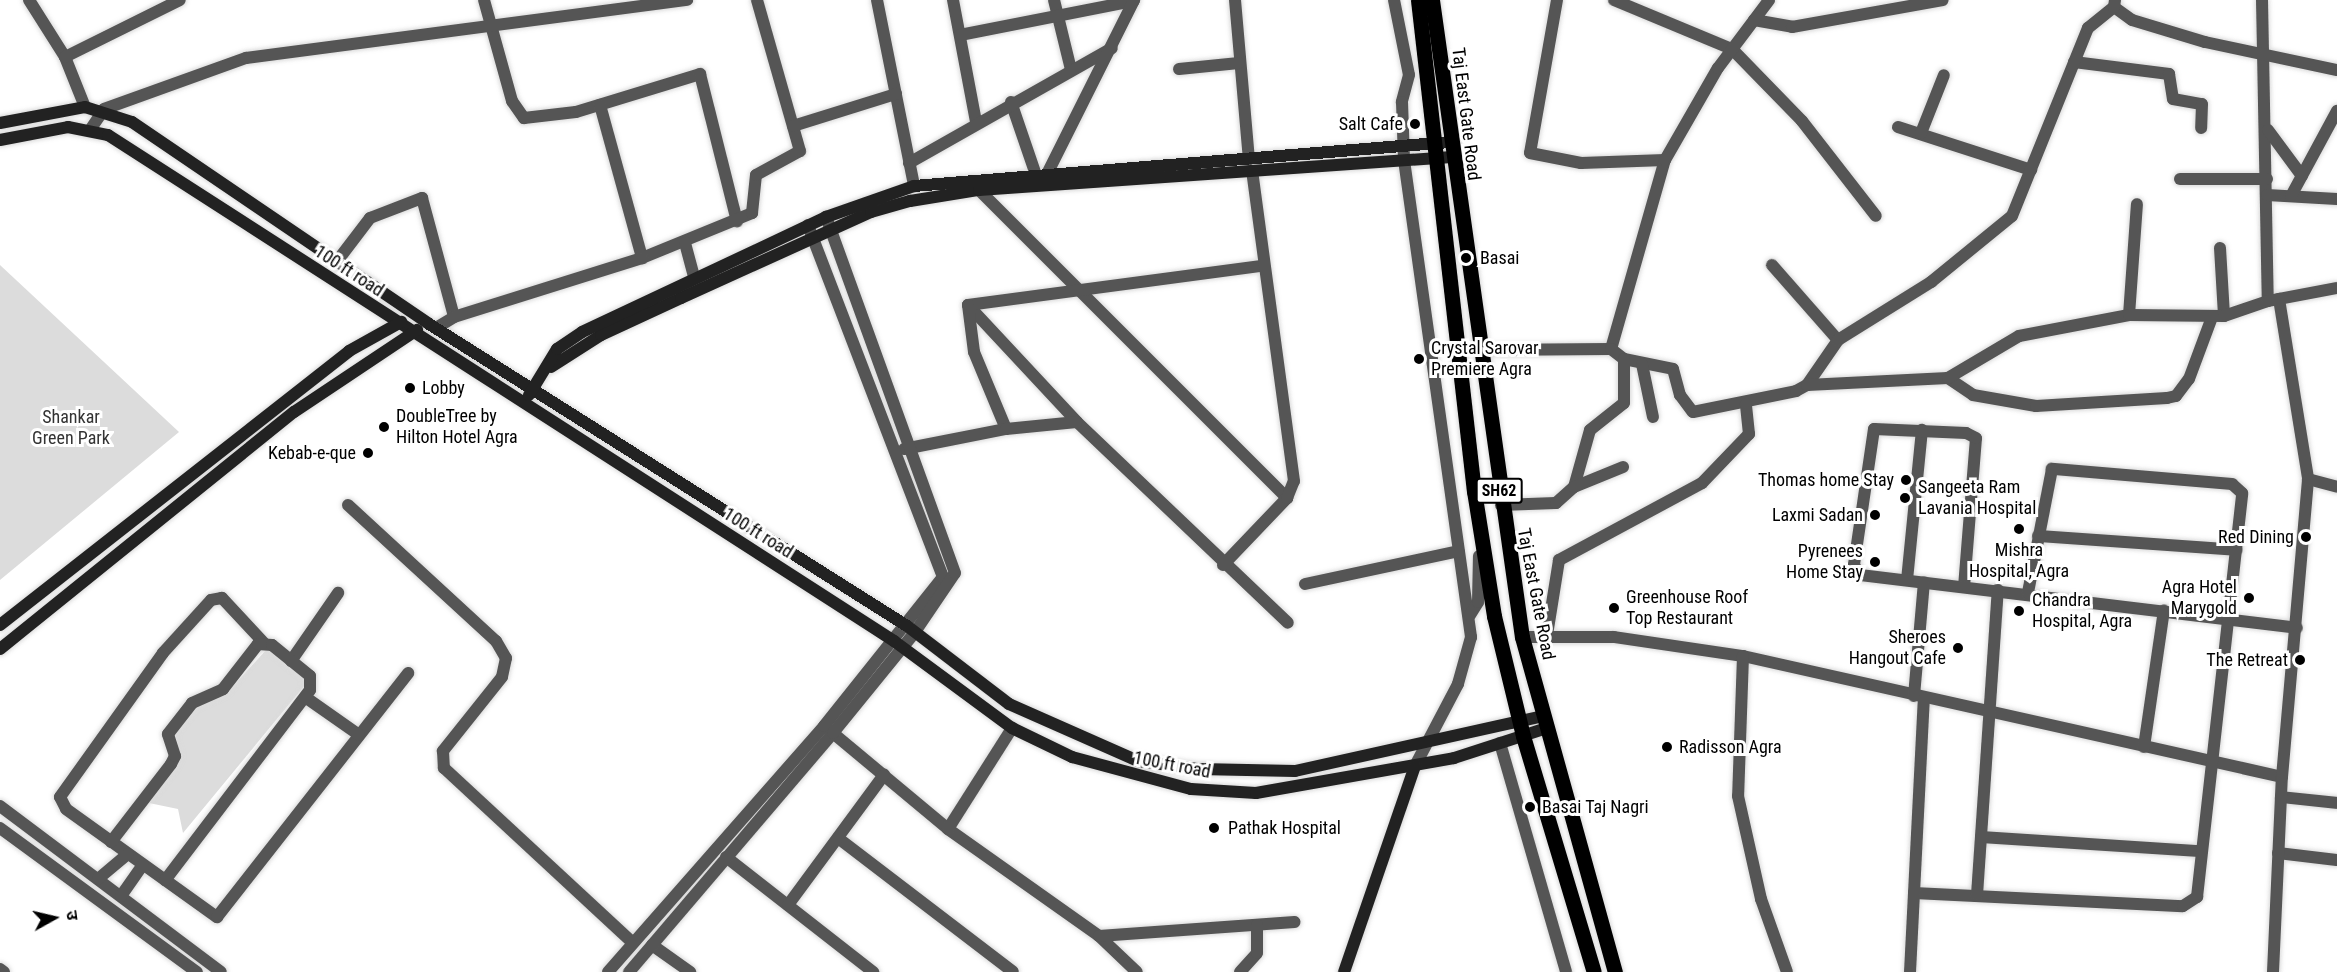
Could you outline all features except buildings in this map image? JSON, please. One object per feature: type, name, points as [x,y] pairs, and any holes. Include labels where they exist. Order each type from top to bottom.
[{"type":"main road","name":"SH62","points":[[1418,0],[1444,150],[1474,491],[1494,616],[1521,728],[1594,972]]},
{"type":"main road","name":"Taj East Gate Road","points":[[1432,0],[1444,150],[1479,350],[1522,637],[1615,972]]},
{"type":"main road","name":"100 ft road","points":[[0,123],[85,107],[104,109],[338,260],[432,326],[911,629],[1009,704],[1138,760],[1199,769],[1295,771],[1431,740],[1521,728],[1545,722]]},
{"type":"main road","name":"100 ft road","points":[[0,140],[68,127],[90,130],[126,146],[410,334],[898,644],[1012,728],[1072,757],[1137,778],[1232,793],[1307,788],[1415,766],[1500,743],[1521,728]]},
{"type":"main road","points":[[523,405],[551,367],[601,335],[831,230],[891,206],[979,190],[1252,172],[1444,150]]},
{"type":"main road","points":[[551,367],[557,349],[572,337],[694,276],[808,225],[914,186],[1249,159],[1403,154]]},
{"type":"main road","points":[[0,625],[284,400],[396,324],[416,314]]},
{"type":"main road","points":[[0,649],[294,412],[410,334],[432,326]]},
{"type":"main road","points":[[1344,972],[1415,766]]},
{"type":"street","points":[[30,0],[66,57],[85,107]]},
{"type":"street","points":[[66,57],[180,0]]},
{"type":"street","points":[[484,0],[512,101],[524,118],[546,120],[700,74],[737,221]]},
{"type":"street","points":[[90,130],[104,109],[246,57],[687,0]]},
{"type":"street","points":[[432,326],[685,243],[737,221],[755,210],[756,175],[798,154],[794,126],[757,0]]},
{"type":"street","points":[[878,0],[914,186]]},
{"type":"street","points":[[953,0],[976,122]]},
{"type":"street","points":[[1054,0],[1056,16],[1071,70]]},
{"type":"street","points":[[960,35],[1134,0]]},
{"type":"street","points":[[1042,175],[1112,48],[1134,0]]},
{"type":"street","points":[[1235,0],[1249,159]]},
{"type":"street","points":[[1394,0],[1409,75],[1403,154],[1470,615],[1468,655],[1431,740],[1415,766]]},
{"type":"street","points":[[1557,0],[1530,153],[1581,163],[1665,160]]},
{"type":"street","points":[[1614,0],[1732,50],[1803,121],[1876,216]]},
{"type":"street","points":[[1754,21],[1792,27],[1943,0]]},
{"type":"street","points":[[2262,0],[2268,130],[2267,195],[2273,300],[2308,479],[2297,627],[2282,777],[2273,972]]},
{"type":"street","points":[[1611,349],[1665,160],[1732,50],[1765,2]]},
{"type":"street","points":[[1807,385],[1838,340],[1914,294],[2003,225],[2018,206],[2074,62],[2093,21],[2114,3],[2132,20],[2266,55],[2337,70]]},
{"type":"street","points":[[909,163],[1011,102],[1112,48]]},
{"type":"street","points":[[2074,62],[2169,74],[2173,99],[2202,104],[2201,128]]},
{"type":"street","points":[[1179,69],[1239,63]]},
{"type":"street","points":[[1921,133],[1944,75]]},
{"type":"street","points":[[794,126],[896,94]]},
{"type":"street","points":[[1011,102],[1042,175]]},
{"type":"street","points":[[600,105],[642,258]]},
{"type":"street","points":[[2291,196],[2337,111]]},
{"type":"street","points":[[1898,127],[2031,170]]},
{"type":"street","points":[[2268,130],[2302,176]]},
{"type":"street","points":[[1223,564],[1287,498],[1294,481],[1261,266],[1252,172]]},
{"type":"street","points":[[2180,179],[2267,179]]},
{"type":"street","points":[[979,190],[1287,498]]},
{"type":"street","points":[[2267,195],[2337,199]]},
{"type":"street","points":[[338,260],[370,218],[422,198],[454,317]]},
{"type":"street","points":[[2129,315],[2137,204]]},
{"type":"street","points":[[629,972],[726,857],[911,629],[943,570],[905,449],[826,218]]},
{"type":"street","points":[[808,225],[905,449]]},
{"type":"street","points":[[685,243],[694,276]]},
{"type":"street","points":[[1948,378],[1973,395],[2036,406],[2176,396],[2189,379],[2218,316],[2220,248]]},
{"type":"street","points":[[1772,265],[1838,340]]},
{"type":"street","points":[[968,305],[1261,266]]},
{"type":"street","points":[[1479,350],[1611,349],[1624,359],[1672,369],[1680,395],[1693,412],[1746,404],[1807,385],[1948,378],[2004,340],[2129,315],[2218,316],[2273,300],[2337,288]]},
{"type":"street","points":[[968,305],[1077,422],[1223,564],[1288,623]]},
{"type":"street","points":[[968,305],[974,352],[1006,429]]},
{"type":"street","points":[[1574,487],[1590,430],[1624,403],[1624,359]]},
{"type":"street","points":[[1642,364],[1653,417]]},
{"type":"street","points":[[1547,635],[1559,560],[1702,483],[1749,434],[1746,404]]},
{"type":"street","points":[[905,449],[1006,429],[1077,422]]},
{"type":"street","points":[[1964,587],[1976,438],[1922,430],[1878,427],[1871,432],[1854,565],[1860,575],[1964,587],[2028,593],[2297,627]]},
{"type":"street","points":[[1907,580],[1922,430]]},
{"type":"street","points":[[1501,505],[1556,503],[1574,487],[1623,467]]},
{"type":"street","points":[[1914,893],[2188,905],[2197,897],[2208,761],[2229,618],[2242,493],[2232,484],[2057,468],[2050,471],[2028,593]]},
{"type":"street","points":[[2308,479],[2337,487]]},
{"type":"street","points":[[1470,615],[1477,607],[1479,576],[1474,491]]},
{"type":"street","points":[[348,505],[496,641],[506,658],[502,677],[443,751],[444,768],[632,942]]},
{"type":"street","points":[[2038,536],[2237,550]]},
{"type":"street","points":[[1305,584],[1459,550]]},
{"type":"street","points":[[1910,972],[1924,582]]},
{"type":"street","points":[[1977,895],[1998,590]]},
{"type":"street","points":[[291,661],[338,593]]},
{"type":"street","points":[[165,880],[305,697],[312,679],[264,643],[217,597],[163,653],[60,797],[66,809],[143,865],[217,917],[408,673]]},
{"type":"street","points":[[2144,747],[2164,610]]},
{"type":"street","points":[[1522,637],[1547,635],[1614,637],[1743,656],[1919,698],[2282,777]]},
{"type":"street","points":[[111,842],[171,764],[174,748],[168,734],[192,703],[223,689],[264,643]]},
{"type":"street","points":[[1743,656],[1738,796],[1761,899],[1787,972]]},
{"type":"street","points":[[305,697],[359,735]]},
{"type":"street","points":[[948,830],[1012,728]]},
{"type":"street","points":[[608,972],[632,942],[828,729]]},
{"type":"street","points":[[828,729],[948,830],[1099,936],[1139,971]]},
{"type":"street","points":[[1500,743],[1566,972]]},
{"type":"street","points":[[788,905],[884,775]]},
{"type":"street","points":[[2281,797],[2337,803]]},
{"type":"street","points":[[0,806],[221,972]]},
{"type":"street","points":[[0,828],[197,972]]},
{"type":"street","points":[[1981,837],[2200,851]]},
{"type":"street","points":[[838,838],[1013,972]]},
{"type":"street","points":[[2278,853],[2337,860]]},
{"type":"street","points":[[98,879],[128,854]]},
{"type":"street","points":[[726,857],[873,972]]},
{"type":"street","points":[[121,896],[143,865]]},
{"type":"street","points":[[1099,936],[1296,922]]},
{"type":"street","points":[[1240,972],[1257,952],[1257,925]]},
{"type":"street","points":[[652,945],[690,972]]},
{"type":"street","points":[[0,969],[4,972]]},
{"type":"green space","name":"Shankar Green Park","points":[[0,265],[179,432],[0,580]]},
{"type":"green space","points":[[267,649],[303,676],[305,685],[183,833],[178,809],[149,803],[181,758],[175,733],[201,700],[224,696]]},
{"type":"railway","points":[[1434,0],[1517,604],[1618,972]]},
{"type":"place","name":"Salt Cafe","points":[[1415,124]]},
{"type":"place","name":"Basai","points":[[1466,258]]},
{"type":"place","name":"Crystal Sarovar Premiere Agra","points":[[1419,359]]},
{"type":"place","name":"Lobby","points":[[410,388]]},
{"type":"place","name":"DoubleTree by Hilton Hotel Agra","points":[[384,427]]},
{"type":"place","name":"Kebab-e-que","points":[[368,453]]},
{"type":"place","name":"Thomas home Stay","points":[[1906,480]]},
{"type":"place","name":"Sangeeta Ram Lavania Hospital","points":[[1905,498]]},
{"type":"place","name":"Laxmi Sadan","points":[[1875,515]]},
{"type":"place","name":"Mishra Hospital, Agra","points":[[2019,529]]},
{"type":"place","name":"Red Dining","points":[[2306,537]]},
{"type":"place","name":"Pyrenees Home Stay","points":[[1875,562]]},
{"type":"place","name":"Agra Hotel Marygold","points":[[2249,598]]},
{"type":"place","name":"Greenhouse Roof Top Restaurant","points":[[1614,608]]},
{"type":"place","name":"Chandra Hospital, Agra","points":[[2019,611]]},
{"type":"place","name":"Sheroes Hangout Cafe","points":[[1958,648]]},
{"type":"place","name":"The Retreat","points":[[2300,660]]},
{"type":"place","name":"Radisson Agra","points":[[1667,747]]},
{"type":"place","name":"Basai Taj Nagri","points":[[1530,807]]},
{"type":"place","name":"Pathak Hospital","points":[[1214,828]]}]
